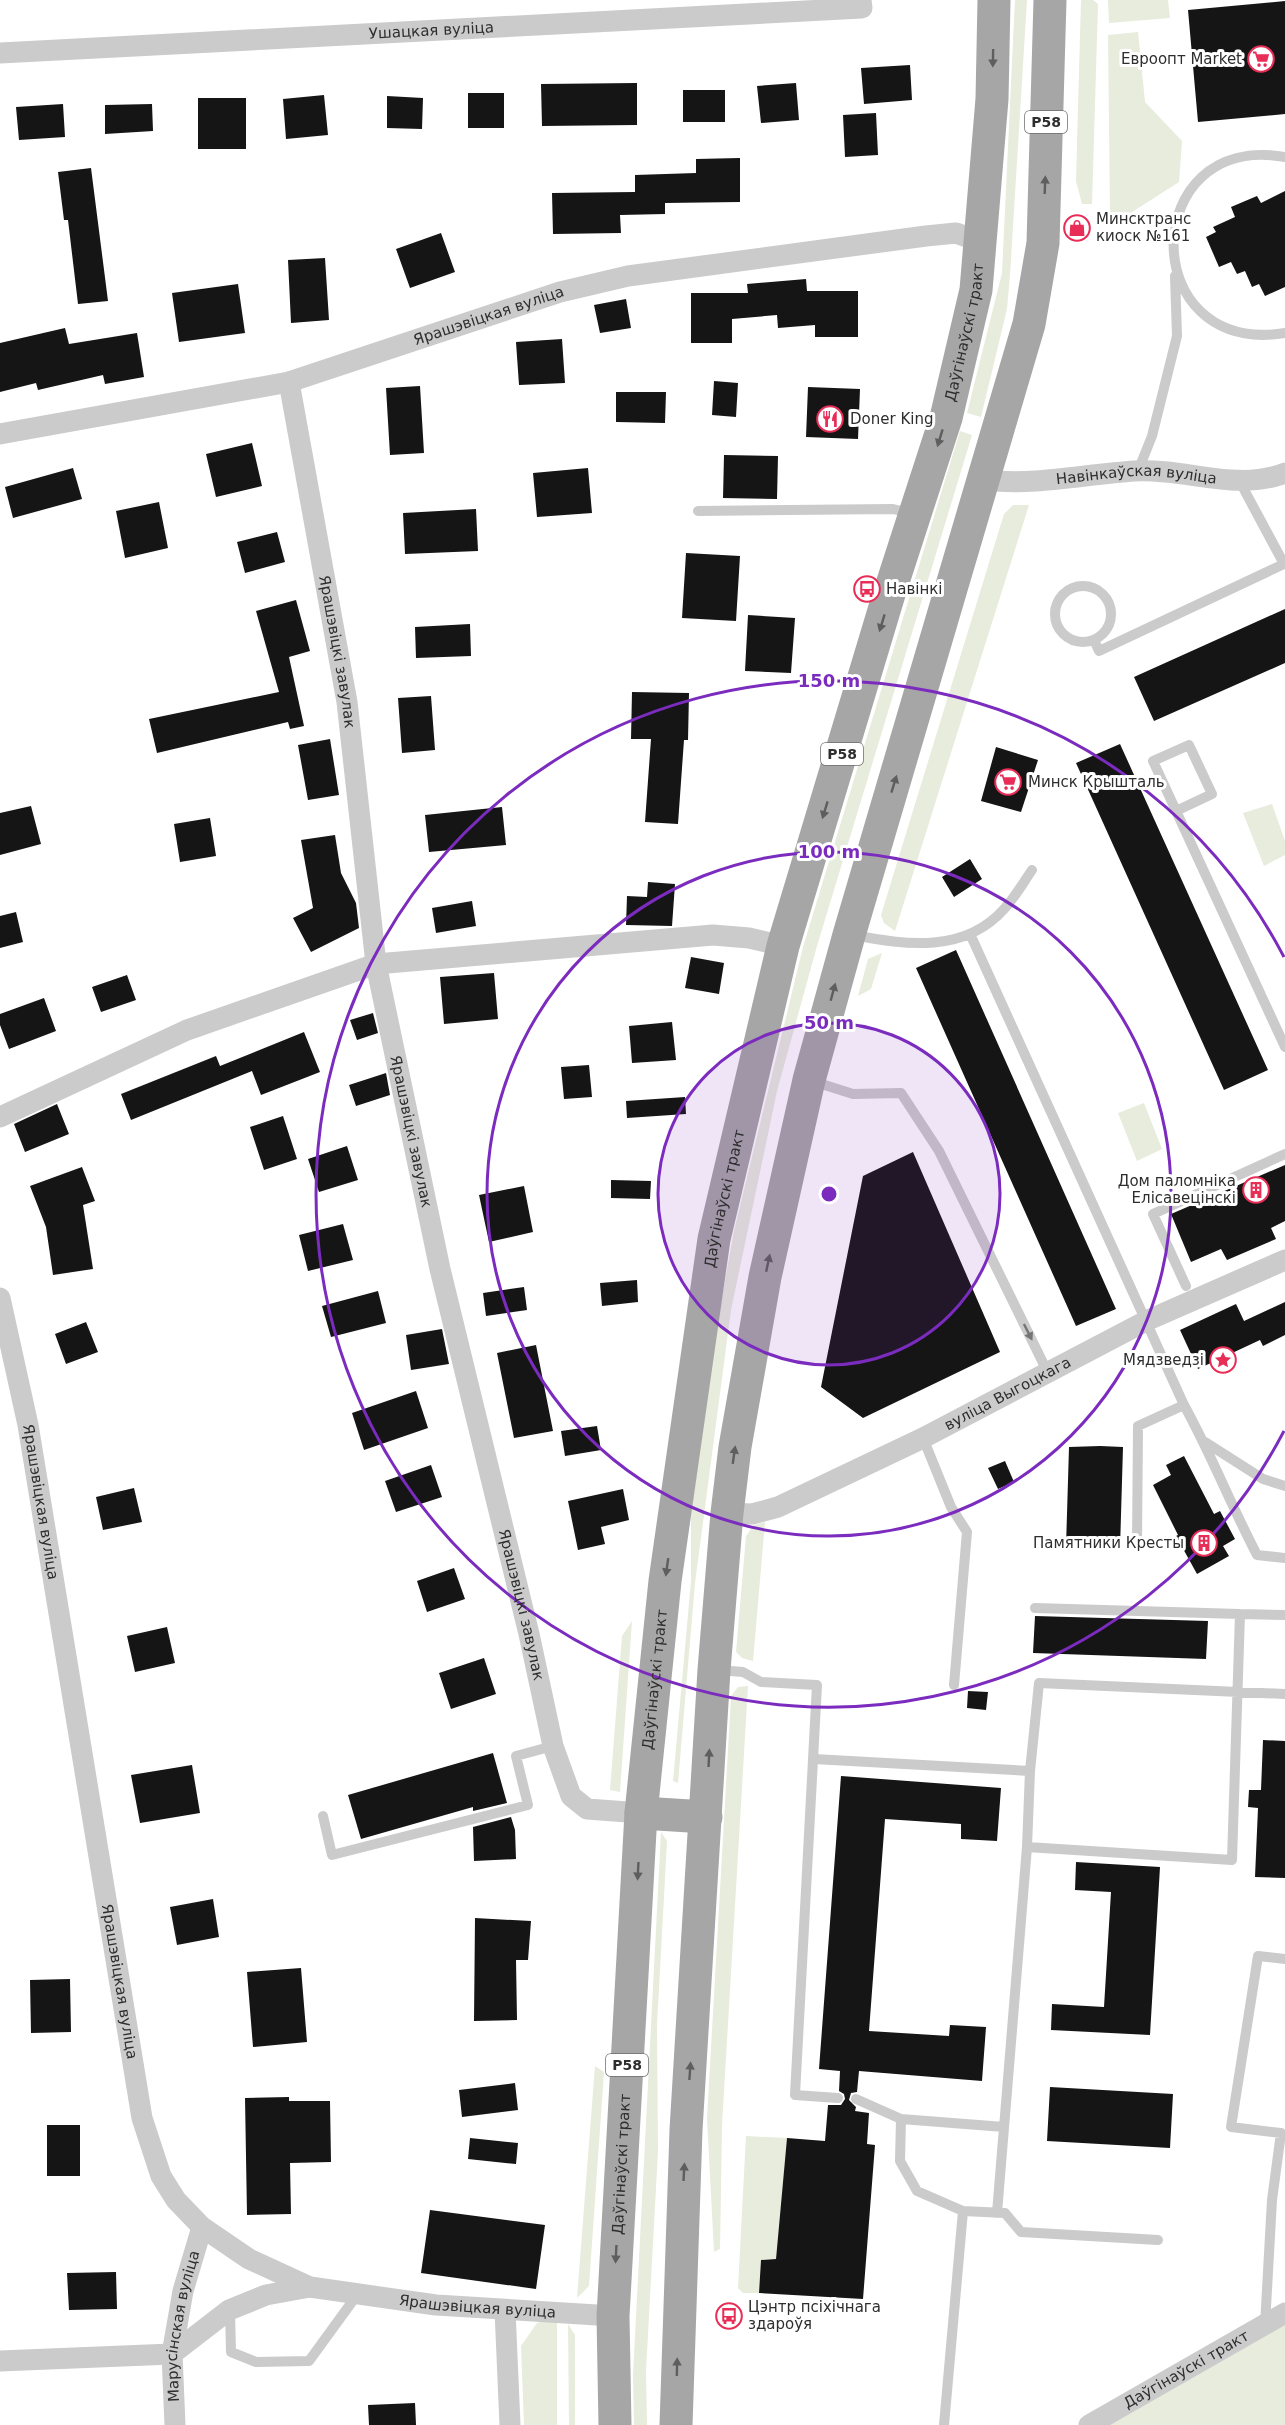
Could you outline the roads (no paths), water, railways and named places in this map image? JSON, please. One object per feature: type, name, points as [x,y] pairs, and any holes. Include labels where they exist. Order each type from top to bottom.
[{"type":"main road","name":"Даўгінаўскі тракт","points":[[615,2425],[613,2316],[641,1813],[665,1581],[714,1239],[783,946],[889,594],[946,418],[976,290],[992,99],[994,0]]},
{"type":"main road","name":"Р58","points":[[676,2425],[686,2130],[714,1670],[727,1513],[765,1277],[809,1080],[849,934],[985,480],[1029,324],[1043,243],[1050,0]]},
{"type":"main road","points":[[641,1813],[706,1817]]},
{"type":"street","name":"Ушацкая вуліца","points":[[0,53],[861,4]]},
{"type":"street","name":"Ярашэвіцкая вуліца","points":[[0,434],[289,382],[560,292],[628,276],[956,233],[981,242]]},
{"type":"street","name":"Ярашэвіцкі завулак","points":[[289,382],[347,702],[376,964],[440,1269],[529,1634],[553,1746],[571,1796],[587,1809],[641,1813]]},
{"type":"street","name":"Навінкаўская вуліца","points":[[985,480],[1034,482],[1138,471],[1240,482],[1274,478],[1285,473]]},
{"type":"street","points":[[0,1118],[187,1030],[376,964],[713,934],[749,938],[783,946]]},
{"type":"street","name":"вуліца Выгоцкага","points":[[727,1513],[752,1514],[778,1507],[923,1438],[1146,1321],[1285,1260]]},
{"type":"street","name":"Ярашэвіцкая вуліца","points":[[0,1298],[28,1425],[142,2118],[161,2176],[176,2200],[202,2227],[249,2259],[310,2287],[436,2305],[613,2316]]},
{"type":"street","name":"Марусінская вуліца","points":[[175,2425],[172,2354],[183,2291],[202,2227]]},
{"type":"street","points":[[0,2361],[172,2354],[230,2310],[266,2295],[310,2287]]},
{"type":"street","points":[[505,2310],[510,2425]]},
{"type":"street","name":"Даўгінаўскі тракт","points":[[1089,2425],[1285,2313]]},
{"type":"lane","points":[[1138,471],[1152,436],[1177,336],[1175,268],[1172,249],[1174,224],[1186,196],[1208,172],[1236,157],[1264,153],[1285,157]]},
{"type":"lane","points":[[1175,268],[1185,292],[1205,316],[1232,331],[1263,336],[1285,333]]},
{"type":"lane","points":[[1094,640],[1099,651],[1284,564],[1240,482]]},
{"type":"lane","points":[[698,512],[893,509],[916,514]]},
{"type":"lane","points":[[1074,588],[1093,588],[1107,600],[1111,610],[1108,628],[1094,640],[1076,642],[1067,638],[1056,624],[1056,606],[1066,592],[1074,588]]},
{"type":"lane","points":[[1176,811],[1212,794],[1189,745],[1153,761],[1176,811],[1285,1047]]},
{"type":"lane","points":[[849,934],[896,943],[929,944],[971,936],[1005,909],[1032,870]]},
{"type":"lane","points":[[971,936],[1184,1405],[1204,1442],[1227,1498],[1257,1555],[1285,1558]]},
{"type":"lane","points":[[809,1080],[853,1094],[901,1093],[939,1151],[1048,1373]]},
{"type":"lane","points":[[1186,1287],[1153,1214],[1285,1154]]},
{"type":"lane","points":[[1137,1543],[1138,1426],[1184,1405]]},
{"type":"lane","points":[[923,1438],[951,1507],[967,1532],[954,1685]]},
{"type":"lane","points":[[1204,1442],[1263,1479],[1285,1486]]},
{"type":"lane","points":[[1035,1608],[1285,1616]]},
{"type":"lane","points":[[1027,1847],[1232,1860],[1240,1614]]},
{"type":"lane","points":[[714,1670],[743,1672],[761,1682],[817,1685],[795,2095],[838,2098]]},
{"type":"lane","points":[[997,2213],[1027,1847],[1030,1771],[1039,1683],[1285,1694]]},
{"type":"lane","points":[[323,1816],[333,1854],[528,1805],[516,1756],[553,1746]]},
{"type":"lane","points":[[814,1759],[1030,1771]]},
{"type":"lane","points":[[1265,2325],[1272,2200],[1283,2133],[1231,2127],[1258,1956],[1285,1959]]},
{"type":"lane","points":[[856,2099],[901,2119],[1004,2127]]},
{"type":"lane","points":[[901,2119],[900,2161],[917,2191],[963,2211],[1005,2213],[1021,2232],[1158,2240]]},
{"type":"lane","points":[[944,2425],[963,2211]]},
{"type":"lane","points":[[230,2310],[231,2352],[256,2362],[309,2361],[357,2295]]},
{"type":"place","name":"Евроопт Market","points":[[1261,59]]},
{"type":"place","name":"Минсктранс киоск №161","points":[[1077,228]]},
{"type":"place","name":"Doner King","points":[[830,419]]},
{"type":"place","name":"Навінкі","points":[[867,589]]},
{"type":"place","name":"Минск Крышталь","points":[[1008,782]]},
{"type":"place","name":"Дом паломніка Елісавецінскі","points":[[1256,1190]]},
{"type":"place","name":"Мядзведзі","points":[[1223,1360]]},
{"type":"place","name":"Памятники Кресты","points":[[1204,1543]]},
{"type":"place","name":"Цэнтр псіхічнага здароўя","points":[[729,2316]]}]
